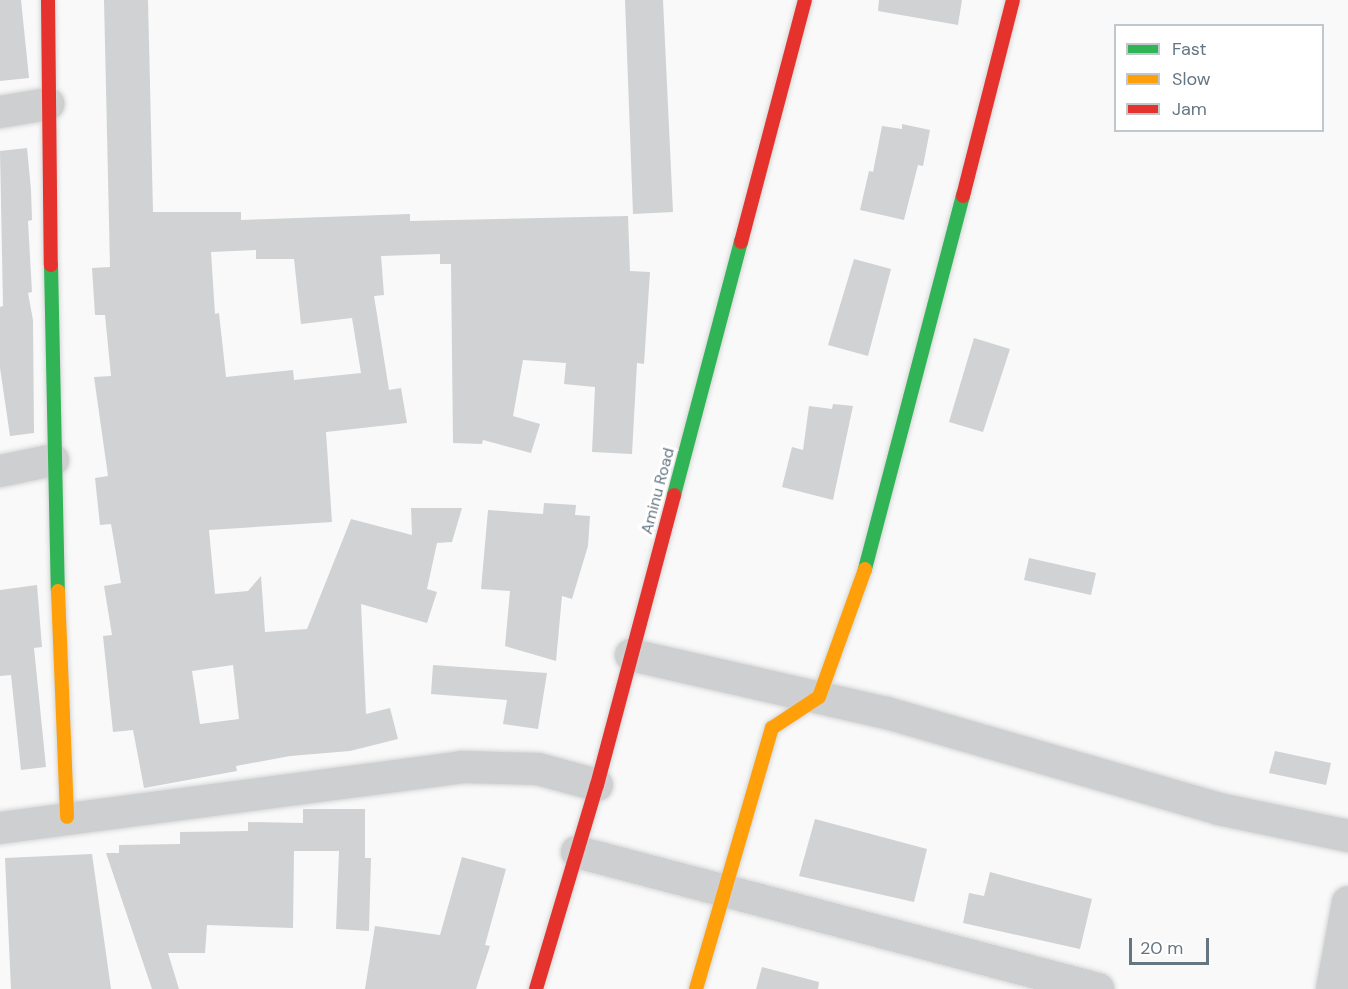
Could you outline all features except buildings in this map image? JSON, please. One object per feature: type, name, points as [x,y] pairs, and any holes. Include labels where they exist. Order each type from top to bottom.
[{"type":"street","points":[[48,0],[53,460],[67,817]]},
{"type":"street","name":"Aminu Road","points":[[536,989],[597,786],[805,0]]},
{"type":"street","points":[[696,989],[727,891],[772,728],[819,697],[875,542],[1013,0]]},
{"type":"street","points":[[0,112],[48,104]]},
{"type":"street","points":[[0,471],[53,460]]},
{"type":"street","points":[[631,655],[819,697],[1219,808],[1348,836]]},
{"type":"street","points":[[0,828],[67,817],[461,767],[538,769],[597,786]]},
{"type":"street","points":[[577,852],[1098,989]]},
{"type":"street","points":[[1332,989],[1348,902]]},
{"type":"traffic: fast","points":[[865,569],[963,196]]},
{"type":"traffic: fast","points":[[674,495],[741,242]]},
{"type":"traffic: fast","points":[[51,265],[58,591]]},
{"type":"traffic: slow","points":[[696,989],[772,728],[819,697],[865,569]]},
{"type":"traffic: slow","points":[[58,591],[67,817]]},
{"type":"traffic: jam","points":[[48,0],[51,265]]},
{"type":"traffic: jam","points":[[741,242],[805,0]]},
{"type":"traffic: jam","points":[[963,196],[1013,0]]},
{"type":"traffic: jam","points":[[536,989],[597,785],[674,495]]}]
